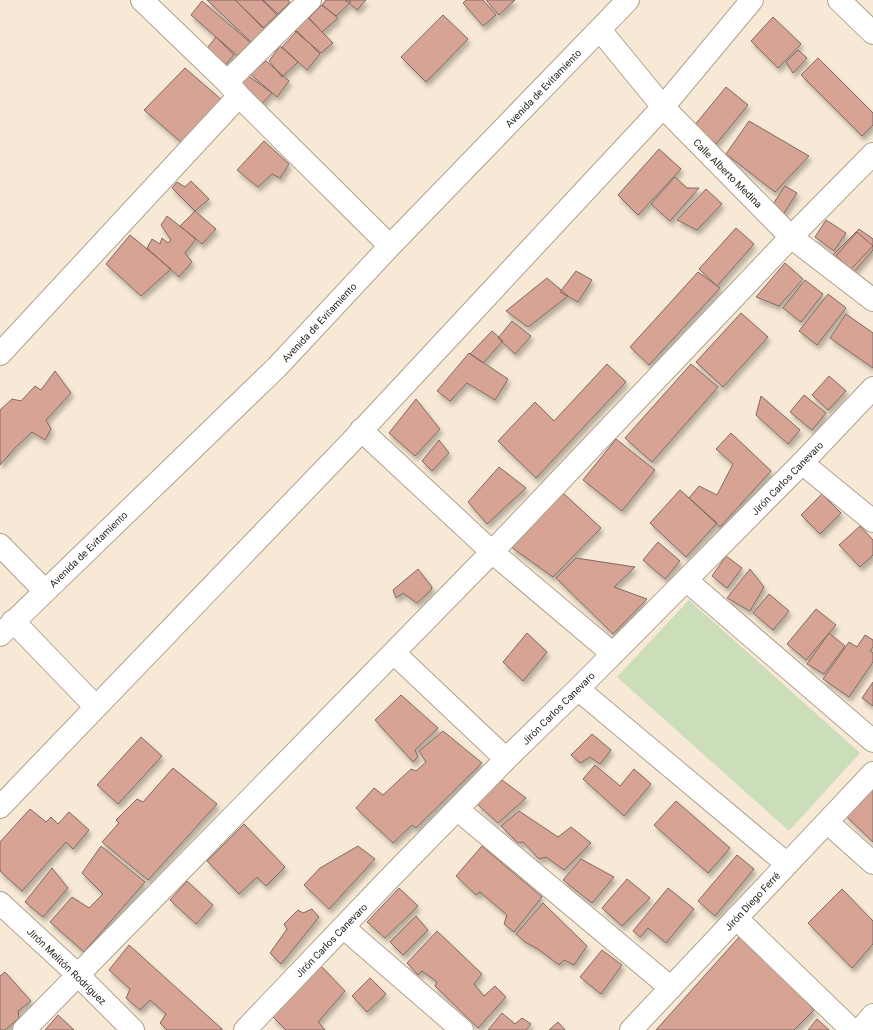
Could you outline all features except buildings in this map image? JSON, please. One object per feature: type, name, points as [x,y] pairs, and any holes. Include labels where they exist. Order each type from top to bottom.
[{"type":"street","points":[[142,0],[390,246]]},
{"type":"street","points":[[0,354],[310,0]]},
{"type":"street","name":"Avenida de Evitamiento","points":[[7,628],[276,367],[390,246],[628,0]]},
{"type":"street","points":[[0,807],[361,430],[663,107],[752,0]]},
{"type":"street","points":[[839,0],[873,34]]},
{"type":"street","name":"Calle Alberto Medina","points":[[600,30],[663,107],[791,237],[873,300]]},
{"type":"street","points":[[24,1030],[492,552],[791,237],[873,154]]},
{"type":"street","name":"Jirón Carlos Canevaro","points":[[245,1030],[506,759],[613,654],[802,463],[873,388]]},
{"type":"street","points":[[361,430],[492,552],[613,654]]},
{"type":"street","points":[[802,463],[873,521]]},
{"type":"street","points":[[0,545],[45,591]]},
{"type":"street","points":[[686,580],[873,741]]},
{"type":"street","points":[[7,628],[96,707]]},
{"type":"street","points":[[394,653],[506,759]]},
{"type":"street","points":[[578,689],[787,864]]},
{"type":"street","name":"Jirón Diego Ferré","points":[[631,1030],[873,773]]},
{"type":"street","points":[[458,810],[671,988]]},
{"type":"street","points":[[827,822],[873,864]]},
{"type":"street","name":"Jirón Melitón Rodríguez","points":[[0,903],[78,975],[133,1030]]},
{"type":"street","points":[[736,918],[852,1030]]},
{"type":"street","points":[[343,927],[462,1030]]},
{"type":"street","points":[[860,1030],[873,1015]]},
{"type":"green space","points":[[689,600],[860,753],[789,831],[617,677]]}]
